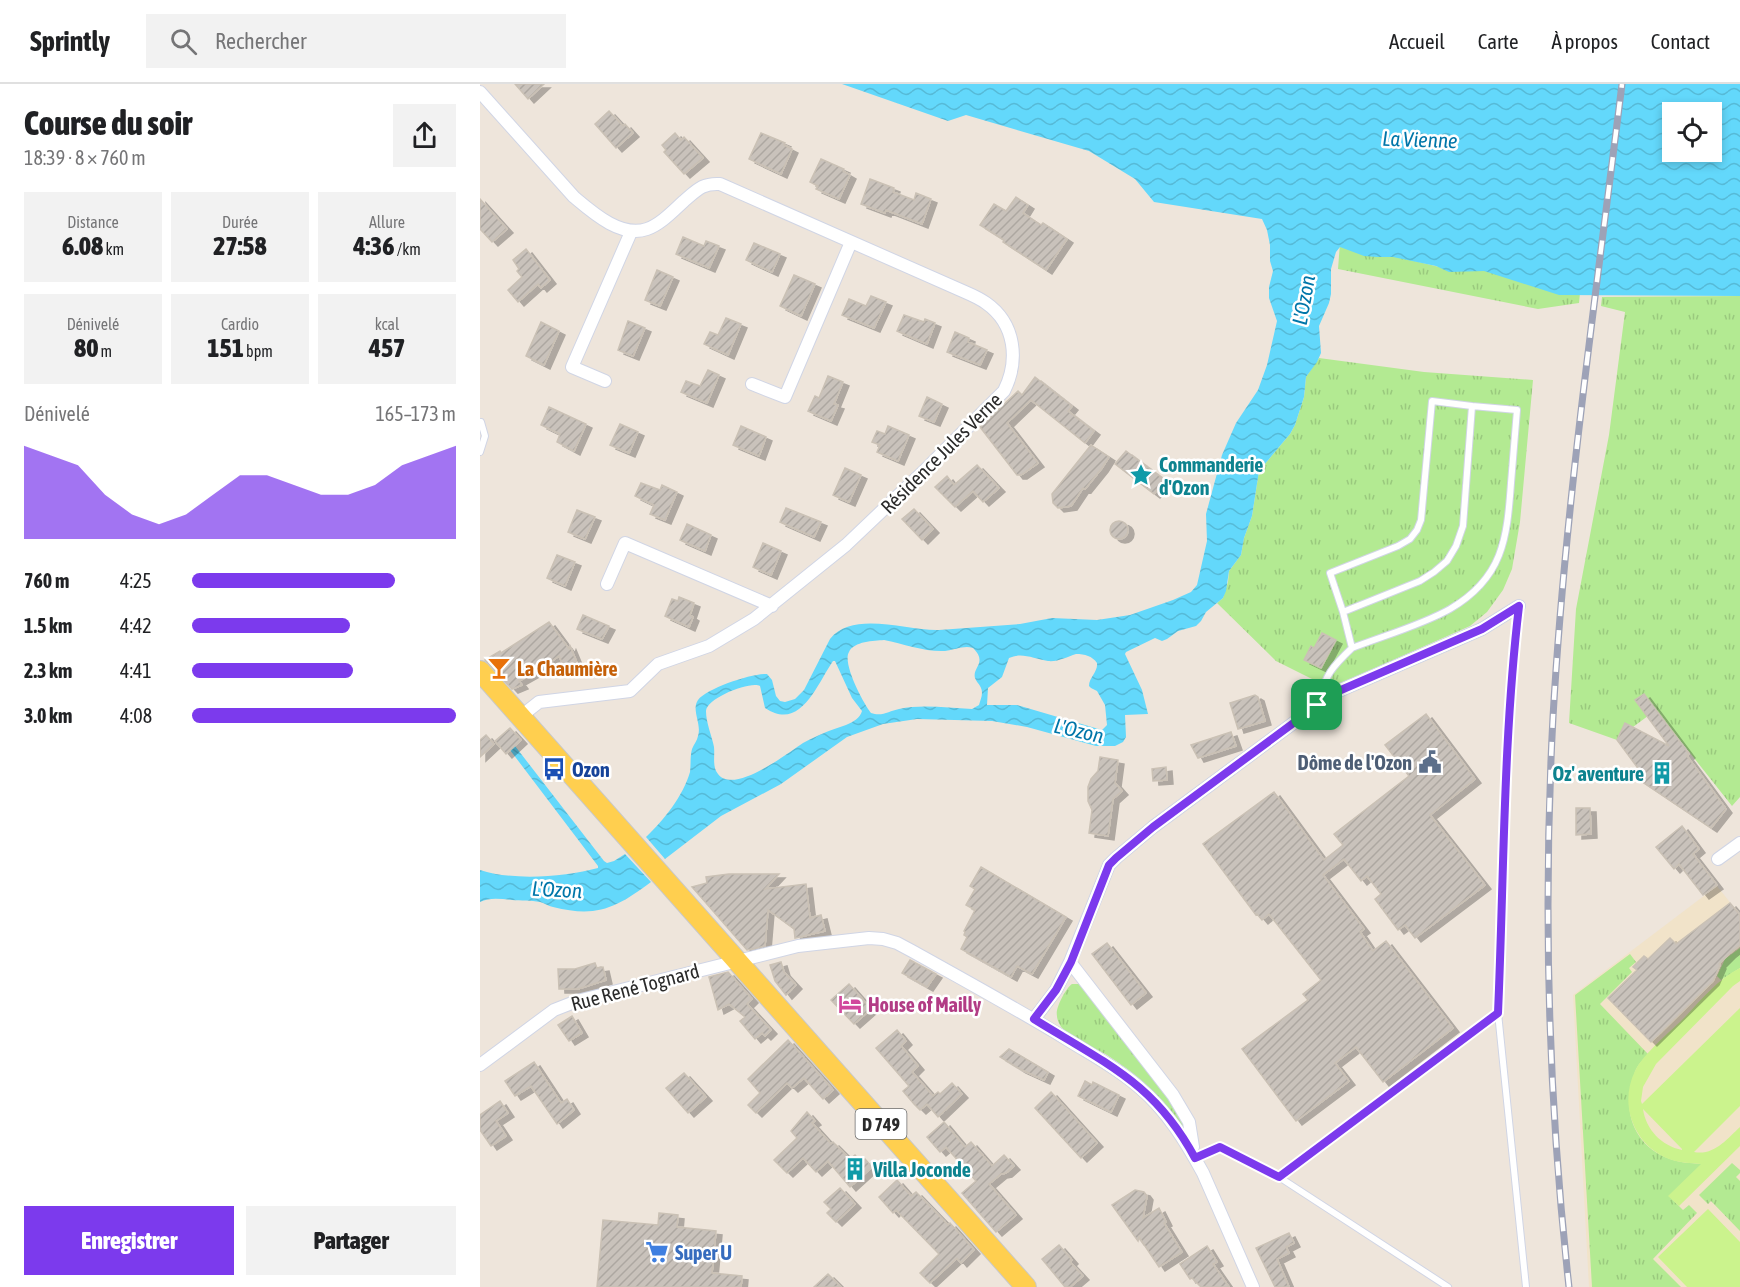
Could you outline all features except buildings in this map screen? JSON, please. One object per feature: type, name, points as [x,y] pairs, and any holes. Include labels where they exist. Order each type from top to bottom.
[{"type":"main road","name":"D 749","points":[[483,680],[520,717],[1026,1287]]},
{"type":"street","points":[[480,92],[574,197],[602,219],[631,232],[572,367],[605,381]]},
{"type":"street","name":"Résidence Jules Verne","points":[[520,717],[539,702],[630,691],[658,664],[709,646],[754,619],[846,545],[926,470],[1004,392],[1011,378],[1013,351],[1010,335],[1004,322],[985,303],[965,292],[720,184],[708,184],[698,189],[664,219],[648,229],[631,232]]},
{"type":"street","points":[[752,384],[785,398],[851,242]]},
{"type":"street","points":[[607,584],[625,543],[772,606]]},
{"type":"street","points":[[1034,1019],[1056,990],[1071,962],[1109,865],[1116,858],[1153,827],[1334,693],[1482,629],[1519,606]]},
{"type":"street","points":[[1718,859],[1740,843]]},
{"type":"street","name":"Rue René Tognard","points":[[480,1065],[554,1010],[577,1000],[798,946],[869,938],[883,939],[897,943],[1034,1019],[1141,1088],[1170,1120],[1195,1158]]},
{"type":"street","points":[[1071,962],[1173,1095],[1189,1122],[1195,1158],[1253,1287]]},
{"type":"lane","points":[[1317,705],[1323,684],[1333,666],[1352,648],[1449,609],[1465,599],[1491,572],[1498,558],[1508,522],[1517,410],[1432,401],[1421,520],[1417,530],[1410,539],[1398,546],[1330,573],[1352,648]]},
{"type":"lane","points":[[1343,612],[1420,581],[1447,561],[1456,546],[1463,526],[1472,406]]},
{"type":"lane","points":[[480,452],[485,436],[481,422]]},
{"type":"lane","points":[[1519,606],[1507,728],[1498,1013],[1526,1287]]},
{"type":"lane","points":[[1279,1177],[1498,1013]]},
{"type":"lane","points":[[1195,1158],[1220,1147],[1279,1177],[1448,1287]]},
{"type":"shaded area","points":[[1717,886],[1740,915],[1740,1287],[1589,1287],[1573,995]]},
{"type":"green space","points":[[1340,243],[1456,271],[1480,267],[1580,293],[1579,303],[1538,309],[1338,269]]},
{"type":"green space","points":[[1740,296],[1740,797],[1732,806],[1656,710],[1633,727],[1625,723],[1617,740],[1569,723],[1576,609],[1609,435],[1625,312],[1601,306],[1602,297]]},
{"type":"green space","points":[[1319,358],[1424,372],[1533,380],[1520,522],[1512,569],[1503,590],[1487,612],[1470,626],[1330,688],[1276,661],[1217,603],[1223,598],[1229,571],[1241,555],[1252,516],[1259,471],[1295,425],[1304,397],[1306,377]]},
{"type":"green space","points":[[1740,948],[1740,968],[1721,980],[1717,976],[1725,959]]},
{"type":"green space","points":[[1630,954],[1636,962],[1629,968],[1632,972],[1600,1004],[1648,1054],[1637,1067],[1631,1086],[1629,1099],[1633,1124],[1647,1145],[1657,1153],[1678,1161],[1702,1164],[1669,1196],[1683,1210],[1689,1205],[1697,1213],[1653,1259],[1681,1287],[1592,1287],[1575,995]]},
{"type":"green space","points":[[1740,968],[1740,981],[1656,1064],[1643,1087],[1642,1104],[1740,1008],[1740,1106],[1694,1152],[1701,1153],[1714,1149],[1740,1127],[1740,1146],[1679,1206],[1668,1196],[1701,1164],[1669,1159],[1647,1145],[1639,1135],[1629,1111],[1630,1084],[1639,1064],[1651,1050],[1711,990]],"holes":[[[1643,1109],[1682,1149],[1668,1145],[1656,1136],[1648,1124]]]},
{"type":"green space","points":[[1072,984],[1080,984],[1085,989],[1173,1104],[1186,1128],[1184,1129],[1159,1097],[1129,1070],[1107,1055],[1071,1036],[1062,1028],[1057,1018],[1059,1003]]},
{"type":"green space","points":[[1732,1163],[1740,1170],[1736,1177],[1740,1181],[1740,1231],[1711,1201],[1708,1204],[1699,1195]]},
{"type":"green space","points":[[1708,1209],[1740,1242],[1740,1287],[1687,1287],[1658,1257]]},
{"type":"water","points":[[842,84],[1740,84],[1740,296],[1559,295],[1484,271],[1449,272],[1436,266],[1393,257],[1364,256],[1340,247],[1336,252],[1331,269],[1329,303],[1319,326],[1321,353],[1306,377],[1304,397],[1295,425],[1259,471],[1252,516],[1241,555],[1229,571],[1223,598],[1206,612],[1196,626],[1178,631],[1162,641],[1155,638],[1126,652],[1142,690],[1148,714],[1125,715],[1126,737],[1123,742],[1115,746],[1096,746],[1027,727],[992,721],[917,719],[883,724],[847,737],[781,784],[721,816],[665,859],[646,837],[672,807],[687,781],[692,749],[699,731],[696,704],[703,695],[720,686],[767,674],[772,680],[776,696],[780,701],[795,699],[804,690],[830,639],[840,630],[852,626],[881,624],[939,630],[1020,624],[1052,618],[1097,620],[1130,615],[1173,600],[1191,592],[1197,585],[1207,541],[1206,514],[1222,455],[1236,423],[1258,390],[1267,365],[1277,321],[1269,298],[1273,271],[1267,230],[1262,219],[1154,202],[1135,179],[1089,151],[966,115],[948,121]],"holes":[[[884,640],[937,651],[973,648],[979,657],[975,674],[975,679],[982,691],[979,705],[972,709],[917,707],[882,714],[871,713],[854,683],[848,657],[849,652],[855,646],[865,642]],[[1076,654],[1085,655],[1097,663],[1089,686],[1097,691],[1105,705],[1107,725],[1102,730],[1017,705],[987,705],[988,688],[1002,677],[1009,658],[1023,656],[1052,661]],[[833,661],[852,698],[862,711],[856,720],[806,742],[774,763],[748,776],[726,779],[718,774],[706,716],[708,706],[713,701],[739,688],[755,685],[760,686],[765,708],[778,714],[789,714],[798,710],[806,702]]]},
{"type":"water","name":"L'Ozon","points":[[515,746],[604,861],[607,863],[614,861],[625,854],[651,882],[616,904],[594,911],[568,910],[533,901],[488,899],[480,902],[480,870],[523,877],[570,874],[598,868],[510,750]]},
{"type":"railway","points":[[1569,1287],[1556,1145],[1549,1002],[1548,860],[1553,717],[1573,480],[1622,84]]},
{"type":"place","name":"Commanderie d'Ozon","points":[[1141,475]]},
{"type":"place","name":"La Chaumière","points":[[499,668]]},
{"type":"place","name":"Dôme de l'Ozon","points":[[1430,762]]},
{"type":"place","name":"Ozon","points":[[554,769]]},
{"type":"place","name":"Oz' aventure","points":[[1662,773]]},
{"type":"place","name":"House of Mailly","points":[[850,1004]]},
{"type":"place","name":"Villa Joconde","points":[[855,1169]]},
{"type":"place","name":"Super U","points":[[657,1252]]},
{"type":"route","points":[[1519,606],[1507,728],[1498,1013],[1279,1177],[1220,1147],[1195,1158],[1184,1139],[1141,1088],[1034,1019],[1056,990],[1071,962],[1109,865],[1153,827],[1317,705],[1334,693],[1482,629],[1519,606]]},
{"type":"water label","name":"La Vienne","points":[[1420,139]]}]
